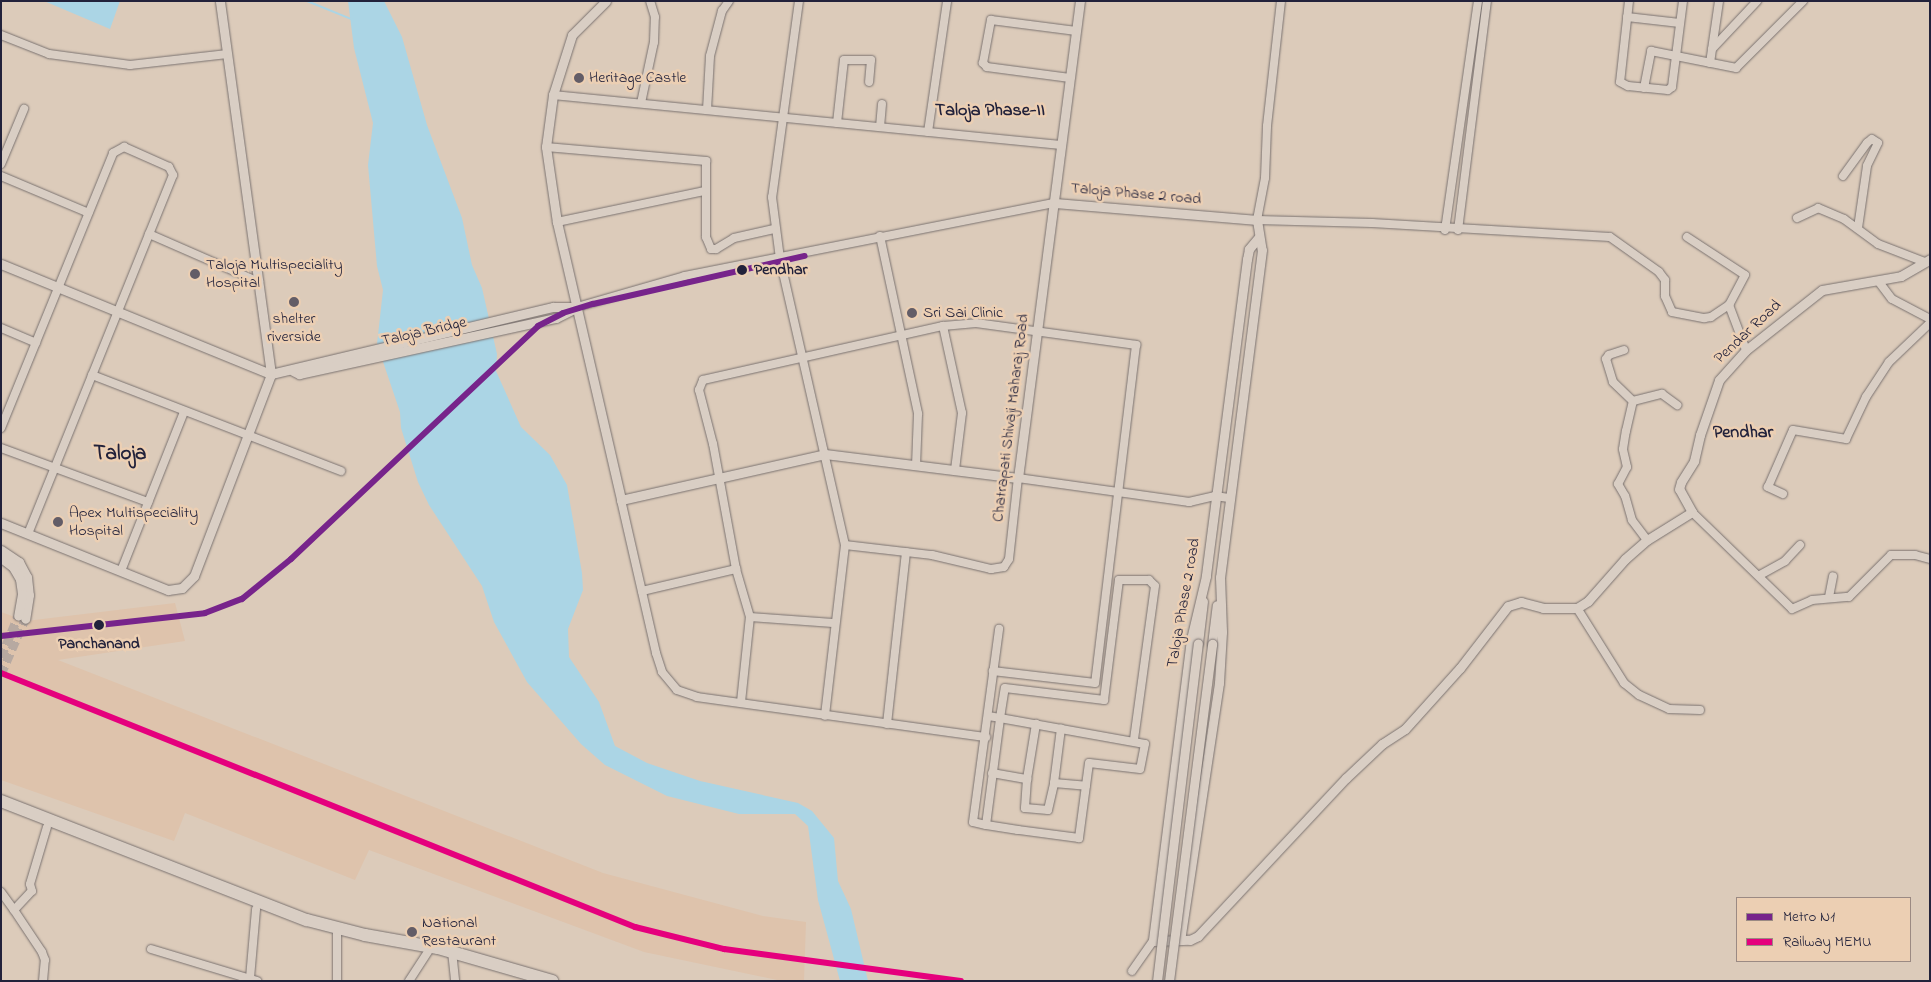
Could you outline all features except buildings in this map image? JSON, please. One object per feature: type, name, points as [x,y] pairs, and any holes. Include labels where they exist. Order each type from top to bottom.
[{"type":"highway","points":[[1,801],[337,933],[452,955],[552,981]]},
{"type":"highway","points":[[1,809],[256,908],[337,933],[428,952],[452,955],[526,981]]},
{"type":"street","points":[[1,523],[168,590],[182,588],[194,576],[250,438],[272,374],[220,1]]},
{"type":"street","points":[[606,1],[572,35],[553,95],[546,147],[557,222],[662,672],[678,690],[697,697],[986,737]]},
{"type":"street","points":[[641,103],[654,42],[655,16],[650,1]]},
{"type":"street","points":[[707,110],[710,56],[722,11],[729,1]]},
{"type":"street","points":[[799,1],[781,118],[772,197],[774,229],[780,259],[845,545],[834,624],[825,716]]},
{"type":"street","points":[[928,132],[946,1]]},
{"type":"street","name":"Chatrapati Shivaji Maharaj Road","points":[[906,552],[991,569],[1004,567],[1009,559],[1036,331],[1080,1]]},
{"type":"street","points":[[1282,1],[1267,126],[1265,178],[1257,220],[1372,223],[1445,230],[1610,237],[1659,272],[1665,280],[1665,296],[1672,312],[1704,318],[1711,317],[1729,305],[1744,275],[1687,237]]},
{"type":"street","points":[[1445,230],[1478,1]]},
{"type":"street","points":[[1458,230],[1487,1]]},
{"type":"street","points":[[1629,1],[1620,80],[1623,85],[1670,89],[1683,1]]},
{"type":"street","points":[[1710,62],[1719,1]]},
{"type":"street","points":[[1712,49],[1757,1]]},
{"type":"street","points":[[1644,88],[1651,51],[1710,62],[1732,70],[1739,66],[1803,1]]},
{"type":"street","points":[[1628,17],[1680,23]]},
{"type":"street","points":[[1070,78],[986,68],[983,63],[992,20],[1076,31]]},
{"type":"street","points":[[1,35],[49,54],[130,65],[227,54]]},
{"type":"street","points":[[837,124],[844,60],[871,60],[869,82]]},
{"type":"street","points":[[553,95],[1061,145]]},
{"type":"street","points":[[880,127],[882,104]]},
{"type":"street","points":[[1,164],[24,109]]},
{"type":"street","points":[[1843,176],[1872,138],[1878,142],[1867,166],[1858,228]]},
{"type":"street","points":[[1,428],[113,153],[124,147],[169,167],[173,175],[28,534]]},
{"type":"street","points":[[546,147],[706,161],[704,191],[706,237],[711,249],[716,250],[734,238],[774,229]]},
{"type":"street","points":[[1,176],[89,213]]},
{"type":"street","points":[[557,222],[704,191]]},
{"type":"street","points":[[576,307],[685,276],[780,259],[880,236],[1054,203]]},
{"type":"street","name":"Taloja Phase 2 road","points":[[1054,203],[1257,220],[1262,256],[1220,578],[1222,632],[1219,683],[1180,940]]},
{"type":"street","points":[[1797,218],[1818,208],[1858,228],[1878,244],[1927,260]]},
{"type":"street","points":[[149,234],[259,282]]},
{"type":"street","points":[[880,236],[918,414],[916,465]]},
{"type":"street","name":"Taloja Phase 2 road","points":[[1132,971],[1153,941],[1192,629],[1206,576],[1248,254],[1258,237]]},
{"type":"street","name":"Pendar Road","points":[[1692,512],[1679,489],[1694,461],[1700,435],[1719,380],[1746,350],[1782,324],[1813,294],[1844,285],[1880,282],[1901,276],[1927,260]]},
{"type":"street","points":[[1,264],[272,374],[336,363]]},
{"type":"street","points":[[1880,282],[1892,299],[1930,319]]},
{"type":"street","points":[[1729,305],[1746,350]]},
{"type":"street","name":"Taloja Bridge","points":[[336,363],[515,316],[554,307],[576,307]]},
{"type":"street","name":"Taloja Bridge","points":[[336,363],[556,318],[576,307]]},
{"type":"street","points":[[741,702],[750,617],[736,569],[720,478],[699,390],[703,380],[803,360],[943,326],[976,323],[1136,345],[1095,684],[993,671]]},
{"type":"street","points":[[1784,494],[1768,487],[1793,430],[1846,439],[1866,397],[1889,362],[1930,323]]},
{"type":"street","points":[[943,326],[962,413],[955,470]]},
{"type":"street","points":[[1,328],[36,343]]},
{"type":"street","points":[[1624,350],[1609,355],[1606,360],[1613,382],[1633,401]]},
{"type":"street","points":[[92,375],[250,438],[341,471]]},
{"type":"street","points":[[1633,401],[1662,394],[1677,405]]},
{"type":"street","points":[[1633,401],[1623,449],[1627,467],[1618,484],[1626,496],[1632,520],[1647,540]]},
{"type":"street","points":[[121,571],[184,412]]},
{"type":"street","points":[[1,448],[54,470],[148,502]]},
{"type":"street","points":[[621,500],[825,454],[1189,502],[1215,496],[1230,498]]},
{"type":"street","points":[[1153,941],[1190,940],[1198,936],[1382,744],[1392,738],[1438,694],[1508,606],[1521,602],[1551,608],[1577,608],[1588,600],[1625,559],[1647,540],[1692,512],[1760,575],[1792,609],[1812,600],[1854,594],[1891,555],[1915,555],[1930,559]]},
{"type":"street","points":[[845,545],[906,552],[887,724]]},
{"type":"street","points":[[1760,575],[1785,561],[1800,545]]},
{"type":"street","points":[[1,550],[19,562],[27,578],[29,595],[21,618],[22,594],[20,580],[13,567],[1,558]]},
{"type":"street","points":[[642,591],[736,569]]},
{"type":"street","points":[[1157,981],[1206,576]]},
{"type":"street","points":[[1829,597],[1833,576]]},
{"type":"street","points":[[1170,981],[1220,578]]},
{"type":"street","points":[[986,826],[1005,688],[1104,700],[1120,579],[1154,583],[1134,740]]},
{"type":"street","points":[[1105,600],[1116,602]]},
{"type":"street","points":[[1577,608],[1624,683],[1639,695],[1669,709],[1700,710]]},
{"type":"street","points":[[750,617],[834,624]]},
{"type":"street","points":[[988,716],[1145,743],[1140,768],[1090,763],[1079,838],[986,826],[973,822],[999,630]]},
{"type":"street","points":[[1099,654],[1110,655]]},
{"type":"street","points":[[1036,724],[1027,779],[1025,808],[1049,810],[1061,728]]},
{"type":"street","points":[[992,773],[1027,779]]},
{"type":"street","points":[[1054,783],[1086,786]]},
{"type":"street","points":[[14,910],[32,891],[30,884],[47,827]]},
{"type":"street","points":[[1,892],[42,952],[45,960],[43,981]]},
{"type":"street","points":[[151,950],[254,979],[256,908]]},
{"type":"street","points":[[337,933],[337,981]]},
{"type":"street","points":[[409,981],[428,952]]},
{"type":"street","points":[[452,955],[455,981]]},
{"type":"shaded area","points":[[175,603],[185,641],[58,660],[603,873],[763,916],[806,922],[804,981],[782,981],[644,952],[369,850],[355,880],[185,813],[174,841],[1,780],[1,612],[26,621]]},
{"type":"water","points":[[44,1],[120,1],[110,29]]},
{"type":"water","points":[[348,1],[384,1],[402,37],[427,125],[462,218],[472,265],[482,288],[497,354],[496,371],[521,427],[550,455],[567,485],[582,573],[583,590],[568,629],[569,657],[599,702],[615,746],[647,763],[700,781],[798,803],[812,811],[834,838],[838,881],[851,909],[868,981],[840,981],[818,900],[808,826],[795,814],[739,814],[667,796],[605,765],[581,744],[527,682],[494,622],[482,586],[429,505],[418,482],[401,428],[400,412],[377,344],[383,290],[377,266],[368,165],[373,123],[354,48]]},
{"type":"waterway","points":[[307,1],[351,19]]},
{"type":"tunnel","points":[[1,657],[18,616]]},
{"type":"tunnel","points":[[1,674],[25,619]]},
{"type":"metro line","name":"N1","points":[[1,636],[205,613],[242,599],[291,559],[538,326],[563,313],[593,304],[805,256]]},
{"type":"rail line","name":"MEMU","points":[[1,673],[635,927],[724,949],[961,981]]},
{"type":"place","name":"Heritage Castle","points":[[579,78]]},
{"type":"place","name":"Pendhar","points":[[742,270]]},
{"type":"place","name":"Taloja Multispeciality Hospital","points":[[195,274]]},
{"type":"place","name":"shelter riverside","points":[[294,302]]},
{"type":"place","name":"Sri Sai Clinic","points":[[912,313]]},
{"type":"place","name":"Apex Multispeciality Hospital","points":[[58,522]]},
{"type":"place","name":"Panchanand","points":[[99,625]]},
{"type":"place","name":"National Restaurant","points":[[412,932]]},
{"type":"district","name":"Taloja Phase-II","points":[[990,111]]},
{"type":"district","name":"Pendhar","points":[[1743,433]]},
{"type":"district","name":"Taloja","points":[[120,454]]}]
